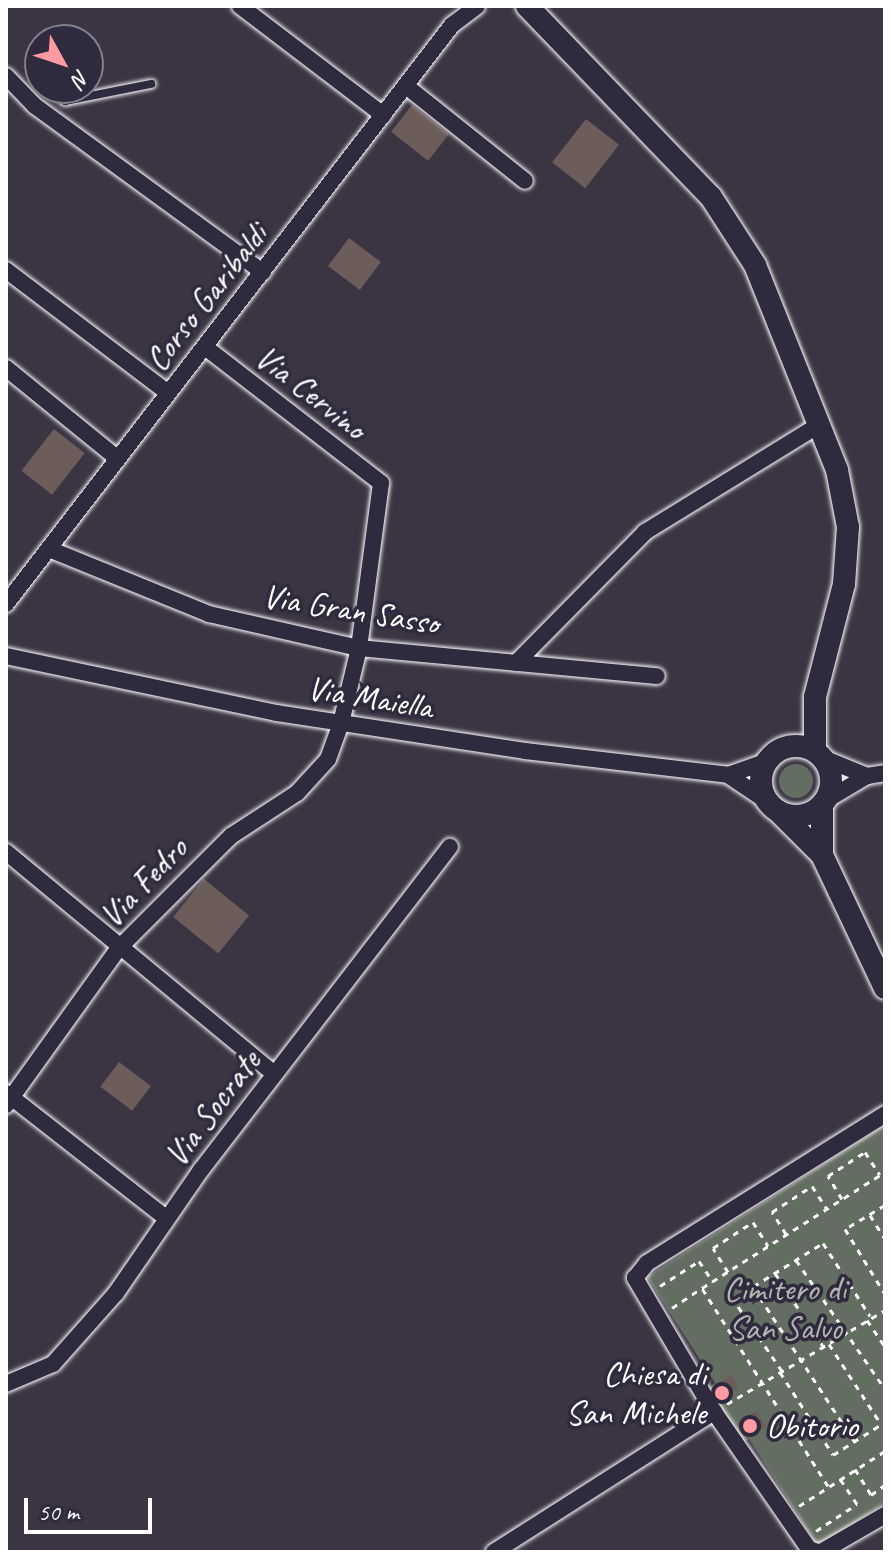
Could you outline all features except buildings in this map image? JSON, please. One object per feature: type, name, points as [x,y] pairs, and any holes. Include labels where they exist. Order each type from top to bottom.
[{"type":"street","points":[[240,6],[383,115]]},
{"type":"street","name":"Corso Garibaldi","points":[[452,25],[456,6]]},
{"type":"street","name":"Corso Garibaldi","points":[[9,594],[49,549],[452,25],[477,6]]},
{"type":"street","points":[[513,6],[532,13],[629,105],[711,197],[755,265],[837,470],[848,527],[844,584],[815,697],[819,755],[831,779],[824,803],[822,855]]},
{"type":"street","points":[[6,77],[35,106],[263,272]]},
{"type":"street","points":[[406,86],[525,181]]},
{"type":"street","points":[[6,270],[168,393]]},
{"type":"street","name":"Via Cervino","points":[[205,347],[381,483]]},
{"type":"street","points":[[6,368],[118,459]]},
{"type":"street","points":[[516,663],[645,532],[819,425]]},
{"type":"street","name":"Via Fedro","points":[[8,1099],[119,948],[231,836],[297,793],[328,759],[341,723],[359,648],[381,483]]},
{"type":"street","name":"Via Gran Sasso","points":[[49,549],[209,614],[359,648],[657,676]]},
{"type":"street","name":"Via Maiella","points":[[6,656],[341,723],[728,775],[773,806]]},
{"type":"street","points":[[815,697],[761,777],[773,806],[822,855],[885,988]]},
{"type":"street","points":[[775,755],[819,755],[867,776]]},
{"type":"street","name":"Via Maiella","points":[[728,775],[775,755]]},
{"type":"street","points":[[773,806],[799,816],[867,776],[885,773]]},
{"type":"street","name":"Via Socrate","points":[[6,1384],[53,1364],[116,1293],[166,1218],[450,847]]},
{"type":"street","points":[[6,852],[274,1074]]},
{"type":"street","points":[[8,1099],[166,1218]]},
{"type":"street","points":[[885,1114],[638,1272],[637,1290],[714,1412],[809,1549],[819,1552],[885,1515]]},
{"type":"street","points":[[494,1552],[714,1412]]},
{"type":"lane","points":[[104,93],[151,84]]},
{"type":"path","points":[[672,1309],[884,1174],[865,1152],[828,1176],[842,1199]]},
{"type":"path","points":[[787,1234],[772,1212],[812,1186],[827,1209]]},
{"type":"path","points":[[885,1205],[845,1229],[885,1294]]},
{"type":"path","points":[[870,1214],[885,1239]]},
{"type":"path","points":[[728,1272],[713,1248],[753,1222],[768,1246]]},
{"type":"path","points":[[775,1273],[883,1423],[833,1455],[733,1299],[823,1243],[885,1347]]},
{"type":"path","points":[[796,1260],[885,1389]]},
{"type":"path","points":[[658,1287],[699,1261],[713,1282]]},
{"type":"path","points":[[753,1287],[854,1441]]},
{"type":"path","points":[[702,1288],[828,1486]]},
{"type":"path","points":[[714,1412],[885,1310]]},
{"type":"path","points":[[799,1506],[885,1451]]},
{"type":"path","points":[[855,1469],[871,1495],[885,1485]]},
{"type":"path","points":[[816,1531],[857,1504],[840,1479]]},
{"type":"green space","points":[[796,764],[808,769],[813,781],[808,793],[796,798],[784,793],[779,781],[784,769]]},
{"type":"green space","name":"Cimitero di San Salvo","points":[[885,1125],[885,1503],[818,1546],[749,1439],[738,1445],[704,1391],[715,1383],[647,1277]]},
{"type":"place","name":"Chiesa di San Michele","points":[[722,1393]]},
{"type":"place","name":"Obitorio","points":[[750,1426]]}]
